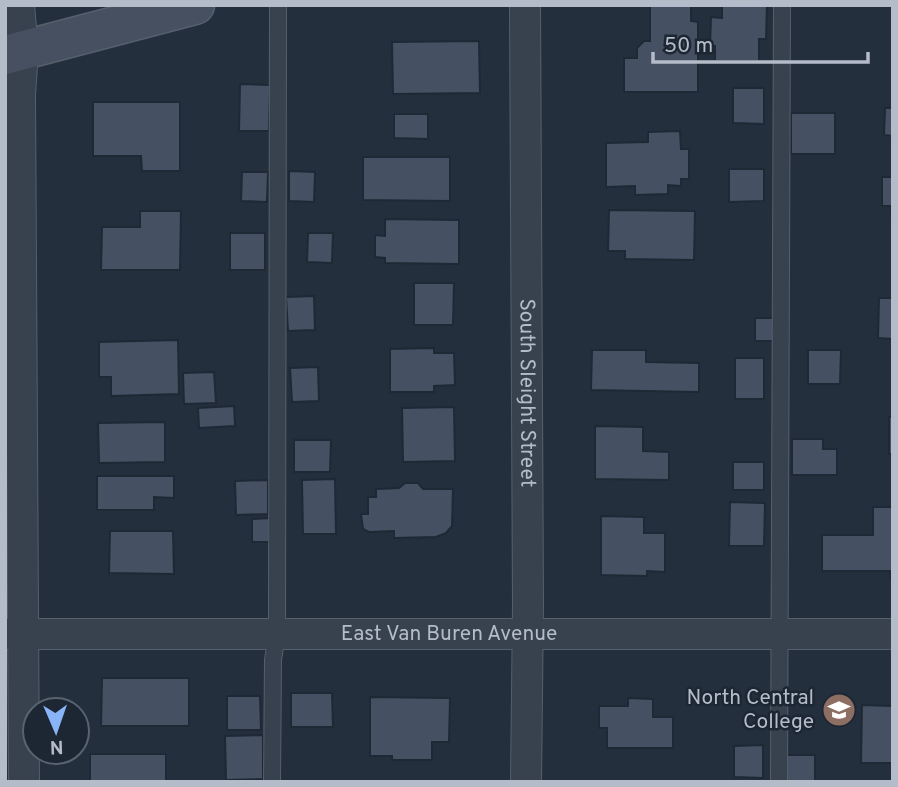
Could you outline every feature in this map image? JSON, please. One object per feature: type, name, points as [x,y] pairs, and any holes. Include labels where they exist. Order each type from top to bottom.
[{"type":"main road","points":[[14,53],[195,5]]},
{"type":"street","points":[[19,5],[14,53],[20,95],[15,634],[24,782]]},
{"type":"street","name":"South Sleight Street","points":[[525,5],[526,782]]},
{"type":"street","name":"East Van Buren Avenue","points":[[15,634],[893,634]]},
{"type":"lane","points":[[272,782],[273,660],[277,634],[278,5]]},
{"type":"lane","points":[[779,782],[782,5]]},
{"type":"building","points":[[650,5],[691,5],[691,21],[698,22],[698,92],[624,92],[624,58],[637,58],[637,48],[644,41],[650,41]]},
{"type":"building","points":[[722,5],[767,5],[766,39],[759,39],[759,61],[715,61],[715,46],[710,46],[711,17],[722,18]]},
{"type":"building","points":[[479,41],[480,93],[393,94],[392,42]]},
{"type":"building","points":[[240,84],[270,85],[269,131],[239,131]]},
{"type":"building","points":[[733,88],[764,88],[764,124],[733,123]]},
{"type":"building","points":[[893,97],[893,136],[884,135],[885,108],[892,108]]},
{"type":"building","points":[[93,102],[180,102],[180,171],[142,171],[141,156],[93,156]]},
{"type":"building","points":[[791,113],[835,113],[835,154],[791,154]]},
{"type":"building","points":[[394,114],[428,114],[428,139],[394,138]]},
{"type":"building","points":[[680,131],[681,149],[689,149],[689,179],[681,179],[681,186],[668,185],[668,194],[635,195],[635,186],[606,187],[606,143],[648,142],[648,132]]},
{"type":"building","points":[[363,157],[450,157],[450,201],[363,200]]},
{"type":"building","points":[[729,169],[764,169],[764,201],[729,202]]},
{"type":"building","points":[[289,171],[315,172],[314,202],[289,201]]},
{"type":"building","points":[[242,172],[268,172],[267,202],[241,201]]},
{"type":"building","points":[[882,177],[893,177],[893,239],[891,206],[882,206]]},
{"type":"building","points":[[609,210],[695,211],[694,260],[625,259],[625,251],[608,251]]},
{"type":"building","points":[[140,211],[181,211],[180,270],[101,270],[102,227],[140,227]]},
{"type":"building","points":[[385,219],[459,220],[459,264],[385,263],[385,258],[375,257],[375,235],[385,236]]},
{"type":"building","points":[[230,233],[265,233],[265,270],[230,270]]},
{"type":"building","points":[[308,233],[333,233],[332,263],[307,262]]},
{"type":"building","points":[[414,283],[454,283],[453,325],[414,325]]},
{"type":"building","points":[[314,296],[315,330],[288,331],[286,297]]},
{"type":"building","points":[[879,298],[893,298],[893,339],[878,338]]},
{"type":"building","points":[[755,318],[773,318],[773,341],[755,341]]},
{"type":"building","points":[[178,340],[179,394],[111,396],[111,377],[99,377],[99,342]]},
{"type":"building","points":[[434,348],[434,353],[454,353],[455,385],[434,386],[434,392],[390,392],[390,349]]},
{"type":"building","points":[[592,350],[646,350],[646,362],[699,363],[699,392],[591,390]]},
{"type":"building","points":[[808,350],[841,350],[840,384],[808,384]]},
{"type":"building","points":[[735,358],[764,358],[764,399],[735,399]]},
{"type":"building","points":[[318,367],[319,401],[292,402],[290,368]]},
{"type":"building","points":[[214,372],[216,403],[184,404],[183,373]]},
{"type":"building","points":[[234,406],[235,426],[199,428],[198,408]]},
{"type":"building","points":[[454,407],[455,461],[403,462],[402,408]]},
{"type":"building","points":[[889,417],[893,417],[893,454],[889,454]]},
{"type":"building","points":[[165,422],[165,462],[99,463],[98,423]]},
{"type":"building","points":[[595,426],[643,427],[643,451],[669,452],[669,480],[595,479]]},
{"type":"building","points":[[792,439],[823,439],[823,449],[837,449],[837,475],[792,475]]},
{"type":"building","points":[[294,440],[331,440],[330,472],[294,472]]},
{"type":"building","points":[[733,462],[764,462],[764,490],[733,490]]},
{"type":"building","points":[[97,476],[174,476],[174,498],[154,497],[154,510],[97,510]]},
{"type":"building","points":[[335,479],[336,534],[303,534],[302,480]]},
{"type":"building","points":[[268,480],[268,514],[236,515],[235,481]]},
{"type":"building","points":[[405,483],[418,483],[423,489],[453,489],[452,526],[446,533],[436,537],[394,538],[394,531],[369,532],[363,529],[361,514],[368,514],[368,497],[376,497],[376,489],[399,488]]},
{"type":"building","points":[[730,502],[765,503],[764,546],[729,546]]},
{"type":"building","points":[[873,507],[893,507],[893,578],[890,578],[890,571],[822,571],[822,535],[873,535]]},
{"type":"building","points":[[601,516],[644,517],[644,533],[665,533],[665,572],[647,571],[647,576],[601,575]]},
{"type":"building","points":[[269,518],[269,542],[252,542],[252,519]]},
{"type":"building","points":[[110,531],[173,531],[174,574],[109,573]]},
{"type":"building","points":[[102,678],[189,678],[189,726],[101,726]]},
{"type":"building","points":[[291,693],[332,693],[333,727],[291,727]]},
{"type":"building","points":[[227,696],[260,696],[261,730],[227,730]]},
{"type":"building","points":[[370,697],[450,698],[449,742],[432,742],[432,760],[392,760],[392,756],[370,756]]},
{"type":"building","points":[[628,698],[653,699],[653,717],[673,717],[673,748],[607,748],[607,728],[599,728],[599,706],[628,706]]},
{"type":"building","points":[[862,705],[893,706],[893,763],[861,763]]},
{"type":"building","points":[[263,735],[263,779],[226,780],[225,736]]},
{"type":"building","points":[[763,745],[763,778],[734,777],[734,746]]},
{"type":"building","points":[[91,754],[166,754],[166,782],[90,782]]},
{"type":"building","points":[[786,755],[815,755],[815,782],[785,782]]},
{"type":"place","name":"North Central College","points":[[839,710]]}]
